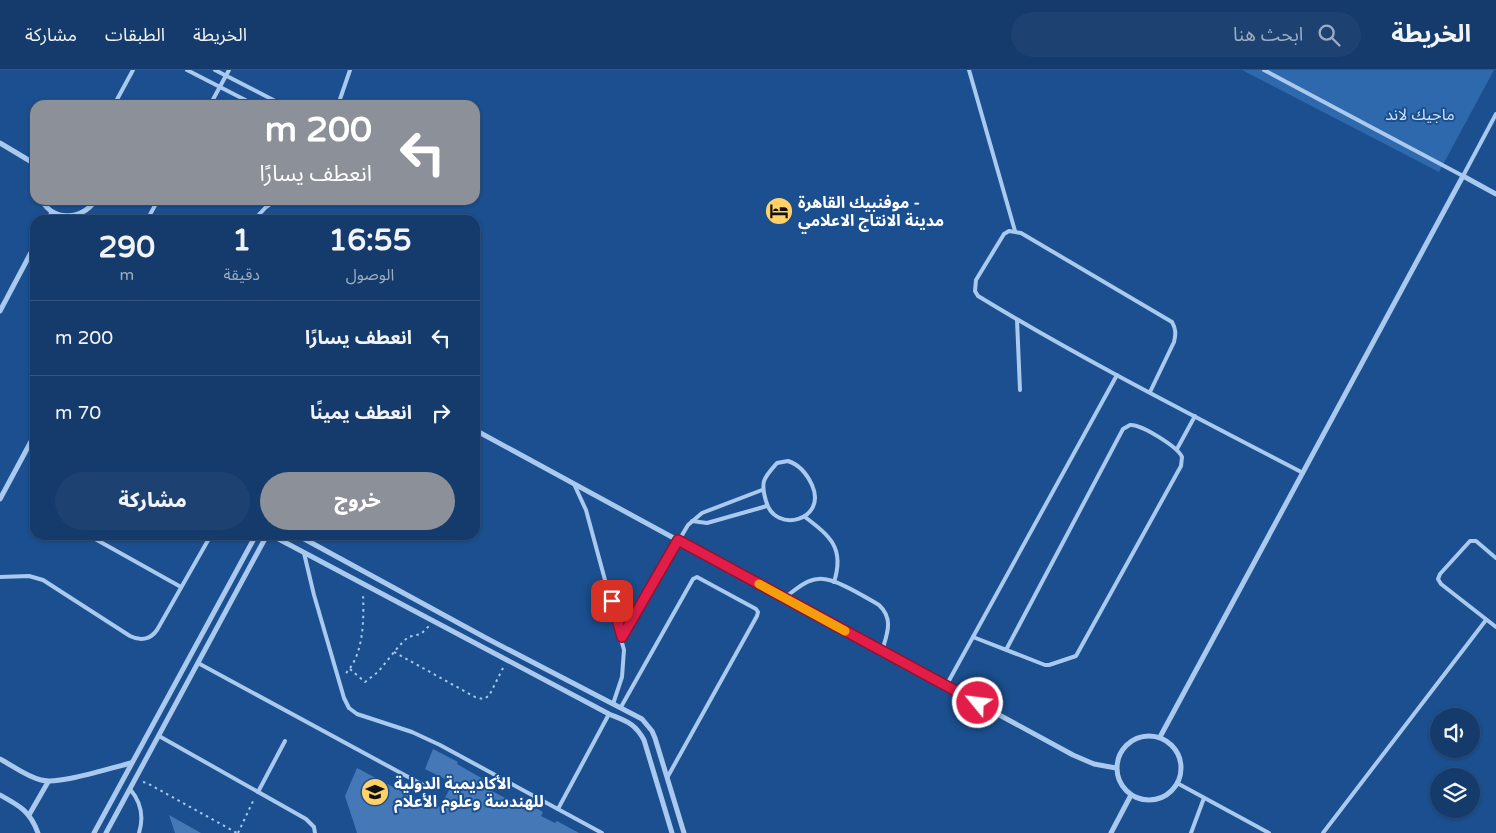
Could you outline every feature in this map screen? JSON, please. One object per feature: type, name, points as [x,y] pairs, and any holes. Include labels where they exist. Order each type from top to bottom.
[{"type":"street","points":[[0,143],[30,161]]},
{"type":"street","points":[[1160,737],[1463,176],[1496,194]]},
{"type":"street","points":[[44,205],[52,212],[63,215]]},
{"type":"street","points":[[76,215],[92,205]]},
{"type":"street","points":[[0,311],[30,254]]},
{"type":"street","points":[[480,433],[1073,755],[1094,764],[1116,768]]},
{"type":"street","points":[[0,499],[30,443]]},
{"type":"street","points":[[94,833],[253,540]]},
{"type":"street","points":[[106,833],[264,540]]},
{"type":"street","points":[[280,540],[609,714],[631,723],[641,734],[647,747],[672,833]]},
{"type":"street","points":[[307,540],[486,638],[642,719],[652,731],[684,833]]},
{"type":"street","points":[[304,553],[310,542]]},
{"type":"street","points":[[189,658],[198,663]]},
{"type":"street","points":[[609,714],[614,704]]},
{"type":"street","points":[[148,732],[158,736]]},
{"type":"street","points":[[1151,735],[1160,737],[1171,744],[1178,752],[1181,762],[1181,773],[1177,784],[1166,795],[1152,800],[1141,799],[1131,795],[1123,788],[1118,779],[1116,768],[1120,752],[1131,740],[1141,736],[1151,735]]},
{"type":"street","points":[[0,759],[37,779],[48,782],[56,782],[131,763]]},
{"type":"street","points":[[29,815],[48,782]]},
{"type":"street","points":[[121,782],[130,788]]},
{"type":"street","points":[[1111,833],[1131,795]]},
{"type":"street","points":[[0,796],[24,809],[38,833]]},
{"type":"lane","points":[[117,100],[134,70]]},
{"type":"lane","points":[[187,70],[246,100]]},
{"type":"lane","points":[[215,70],[274,100]]},
{"type":"lane","points":[[213,100],[229,70]]},
{"type":"lane","points":[[340,100],[350,70]]},
{"type":"lane","points":[[968,70],[1015,231]]},
{"type":"lane","points":[[1264,70],[1463,176],[1496,114]]},
{"type":"lane","points":[[258,215],[268,205]]},
{"type":"lane","points":[[1150,392],[1174,342],[1176,335],[1172,322],[1015,231],[1009,231],[1004,234],[974,285],[978,296],[1117,375],[1303,473]]},
{"type":"lane","points":[[1018,320],[1020,390]]},
{"type":"lane","points":[[946,686],[1117,375]]},
{"type":"lane","points":[[1177,448],[1195,416]]},
{"type":"lane","points":[[973,637],[1044,665],[1076,656],[1180,466],[1182,457],[1177,448],[1138,426],[1130,425],[1123,429],[1006,650]]},
{"type":"lane","points":[[788,461],[798,464],[812,484],[816,495],[814,508],[805,517],[786,520],[774,516],[767,506],[762,490],[762,482],[777,463],[788,461]]},
{"type":"lane","points":[[574,484],[586,510],[622,637],[624,665],[614,704]]},
{"type":"lane","points":[[622,637],[678,540],[692,521],[702,513],[762,490]]},
{"type":"lane","points":[[692,521],[707,524],[767,506]]},
{"type":"lane","points":[[805,517],[829,536],[836,548],[838,564],[834,582]]},
{"type":"lane","points":[[97,540],[182,588]]},
{"type":"lane","points":[[0,577],[29,576],[43,580],[130,636],[138,639],[147,638],[155,634],[208,540]]},
{"type":"lane","points":[[1496,558],[1476,541],[1470,541],[1438,577],[1441,584],[1496,627]]},
{"type":"lane","points":[[304,553],[314,596],[346,703],[357,714],[426,738],[602,833]]},
{"type":"lane","points":[[621,707],[693,579],[696,577],[756,609],[758,612],[757,616],[667,778]]},
{"type":"lane","points":[[784,598],[813,580],[824,578],[879,605],[885,610],[889,625],[882,651]]},
{"type":"lane","points":[[1322,833],[1486,620]]},
{"type":"lane","points":[[198,663],[424,785]]},
{"type":"lane","points":[[558,809],[609,714]]},
{"type":"lane","points":[[158,736],[306,819],[314,827],[315,833]]},
{"type":"lane","points":[[258,792],[285,741]]},
{"type":"lane","points":[[1177,784],[1269,833]]},
{"type":"lane","points":[[130,788],[141,808],[142,821],[139,833]]},
{"type":"lane","points":[[1191,833],[1204,798]]},
{"type":"path","points":[[339,680],[350,669],[359,646],[364,619],[363,584]]},
{"type":"path","points":[[350,669],[364,682],[378,672],[408,637],[421,634],[434,621]]},
{"type":"path","points":[[394,652],[475,697],[482,699],[489,696],[507,660]]},
{"type":"path","points":[[134,782],[148,783],[237,833],[258,792]]},
{"type":"green space","name":"ماجيك لاند","points":[[1242,70],[1494,70],[1439,172]]},
{"type":"building","name":"الأكاديمية الدولية للهندسة وعلوم الأعلام","points":[[433,749],[458,762],[457,764],[490,783],[488,789],[528,810],[531,805],[543,812],[541,816],[555,823],[557,821],[579,833],[357,833],[345,796],[357,768],[427,805],[429,801],[440,807],[453,783],[425,769]]},
{"type":"building","points":[[169,815],[201,833],[175,833]]},
{"type":"slow traffic","points":[[759,584],[845,631]]},
{"type":"place","name":"موفنبيك القاهرة - مدينة الانتاج الاعلامي","points":[[779,211]]},
{"type":"place","name":"الأكاديمية الدولية للهندسة وعلوم الأعلام","points":[[375,792]]},
{"type":"route","points":[[612,601],[622,637],[678,540],[978,703]]}]
